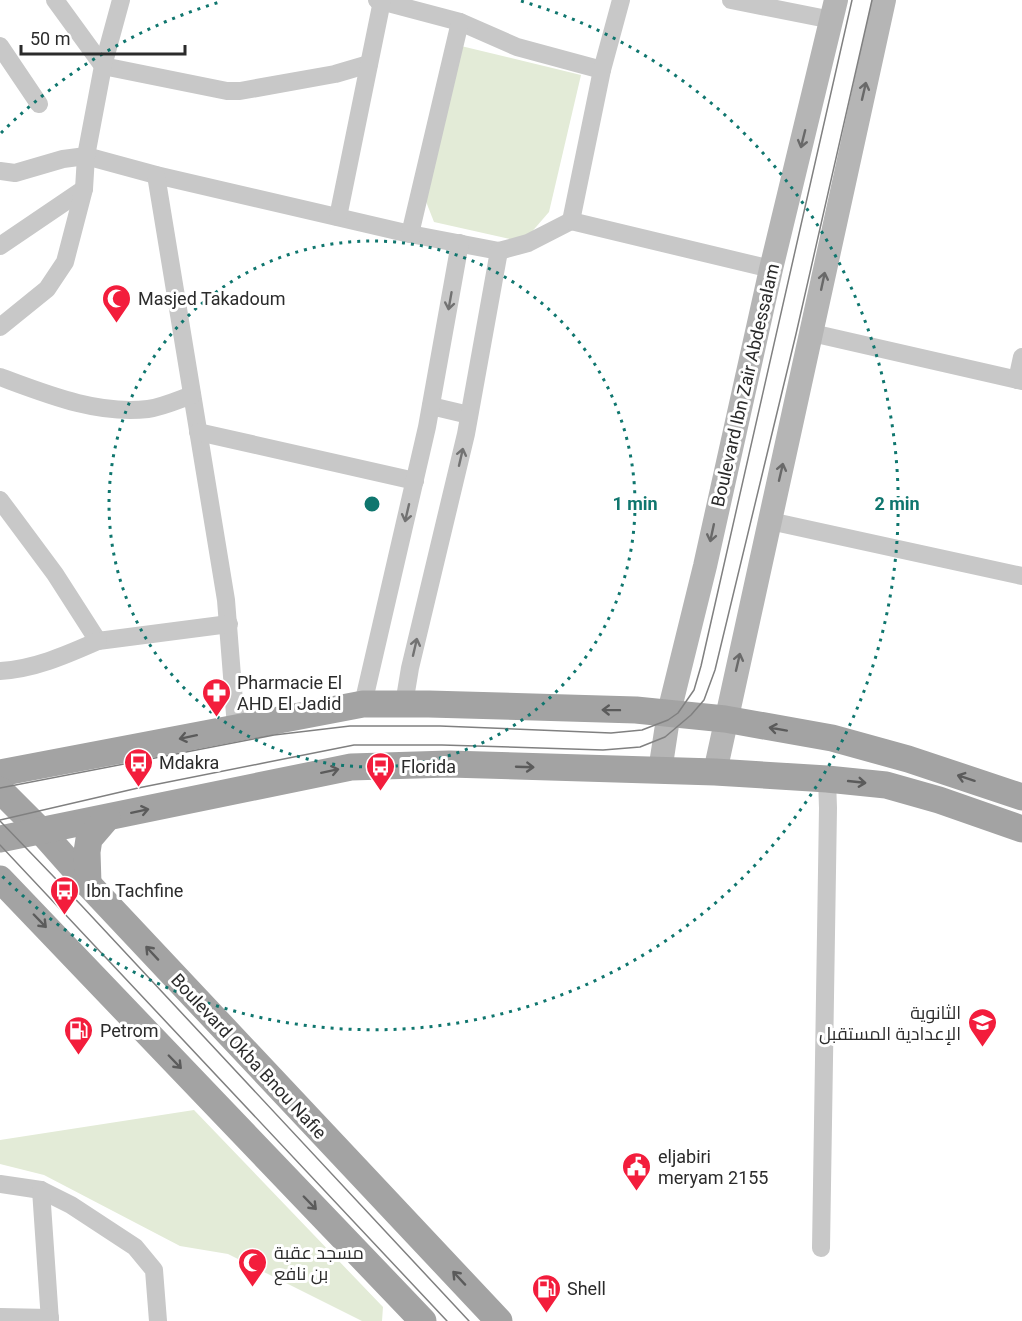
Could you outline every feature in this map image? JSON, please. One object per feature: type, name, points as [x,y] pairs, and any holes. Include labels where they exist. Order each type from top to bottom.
[{"type":"main road","points":[[0,773],[363,704],[404,704],[636,710],[725,719],[832,738],[908,759],[1022,797]]},
{"type":"main road","points":[[0,839],[351,767],[449,764],[714,772],[886,785],[939,800],[1022,829]]},
{"type":"main road","name":"Boulevard Okba Bnou Nafie","points":[[0,790],[41,831],[88,884],[499,1321]]},
{"type":"main road","points":[[88,884],[87,852],[90,839],[107,818]]},
{"type":"main road","points":[[0,879],[423,1321]]},
{"type":"street","points":[[55,0],[103,66],[227,91],[240,91],[335,74],[369,64]]},
{"type":"street","points":[[0,327],[46,289],[65,262],[84,189],[86,156],[103,66],[121,0]]},
{"type":"street","points":[[571,221],[602,70],[621,0]]},
{"type":"street","points":[[731,0],[834,10]]},
{"type":"street","points":[[714,772],[884,0]]},
{"type":"street","points":[[338,217],[380,1],[424,5],[517,47],[602,70]]},
{"type":"street","name":"Boulevard Ibn Zair Abdessalam","points":[[660,771],[669,712],[771,269],[834,10]]},
{"type":"street","points":[[410,234],[460,22]]},
{"type":"street","points":[[0,46],[39,104]]},
{"type":"street","points":[[0,171],[15,173],[63,159],[86,156],[156,175],[410,234],[499,251],[538,238],[571,221],[771,269]]},
{"type":"street","points":[[156,175],[229,624],[236,727]]},
{"type":"street","points":[[0,246],[84,189]]},
{"type":"street","points":[[363,704],[415,481],[460,243]]},
{"type":"street","points":[[404,704],[469,415],[499,251]]},
{"type":"street","points":[[812,333],[1019,380],[1022,357]]},
{"type":"street","points":[[0,376],[35,390],[101,409],[150,408],[192,395]]},
{"type":"street","points":[[430,406],[469,415]]},
{"type":"street","points":[[198,432],[415,481]]},
{"type":"street","points":[[0,500],[55,574],[98,641]]},
{"type":"street","points":[[770,521],[1022,576]]},
{"type":"street","points":[[0,671],[33,666],[57,659],[98,641],[229,624]]},
{"type":"street","points":[[821,1248],[828,808],[826,779]]},
{"type":"street","points":[[0,1184],[41,1190],[71,1205],[135,1246],[154,1270],[158,1321]]},
{"type":"street","points":[[0,1317],[50,1320],[41,1190]]},
{"type":"green space","points":[[461,46],[581,75],[549,212],[523,242],[434,222],[425,199]]},
{"type":"green space","points":[[194,1110],[383,1307],[382,1321],[362,1321],[228,1254],[180,1246],[44,1175],[0,1164],[0,1140]]},
{"type":"tram line","points":[[0,788],[274,735],[350,726],[440,726],[611,733],[642,730],[668,720],[678,713],[694,690],[701,666],[852,0]]},
{"type":"tram line","points":[[0,820],[138,788],[354,745],[603,750],[640,747],[665,737],[691,715],[704,700],[715,670],[796,334],[872,0]]},
{"type":"tram line","points":[[0,821],[469,1321]]},
{"type":"tram line","points":[[0,845],[447,1321]]},
{"type":"place","name":"Masjed Takadoum","points":[[117,324]]},
{"type":"place","name":"Pharmacie El AHD El Jadid","points":[[216,718]]},
{"type":"place","name":"Mdakra","points":[[138,788]]},
{"type":"place","name":"Florida","points":[[380,792]]},
{"type":"place","name":"Ibn Tachfine","points":[[65,916]]},
{"type":"place","name":"الثانوية الإعدادية المستقبل","points":[[982,1048]]},
{"type":"place","name":"Petrom","points":[[79,1056]]},
{"type":"place","name":"eljabiri meryam 2155","points":[[637,1192]]},
{"type":"place","name":"مسجد عقبة بن نافع","points":[[253,1288]]},
{"type":"place","name":"Shell","points":[[546,1314]]}]
